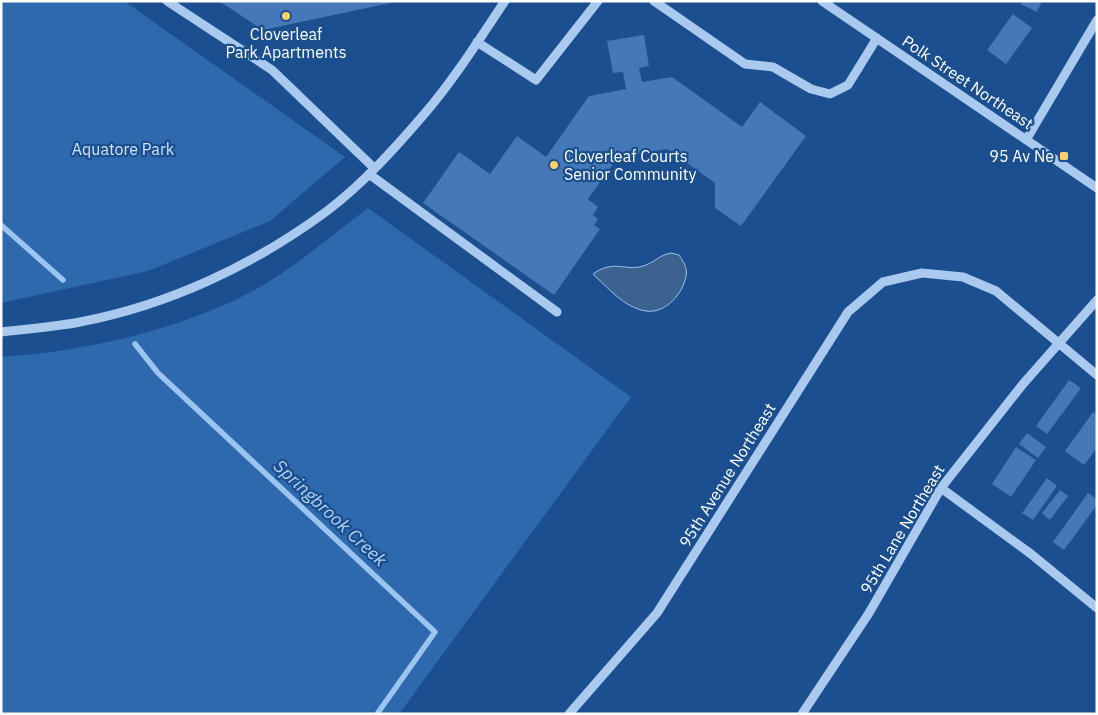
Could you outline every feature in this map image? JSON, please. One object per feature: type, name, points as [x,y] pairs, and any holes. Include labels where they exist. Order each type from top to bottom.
[{"type":"street","points":[[167,1],[272,70],[371,171],[557,312]]},
{"type":"street","points":[[1,332],[80,322],[194,288],[263,254],[327,210],[371,171],[427,111],[505,1]]},
{"type":"street","points":[[477,42],[536,80],[598,1]]},
{"type":"street","points":[[654,1],[745,64],[773,67],[811,89],[830,94],[848,85],[878,38]]},
{"type":"street","name":"Polk Street Northeast","points":[[822,1],[1097,188]]},
{"type":"street","points":[[1026,140],[1080,45],[1097,20]]},
{"type":"street","name":"95th Avenue Northeast","points":[[569,714],[657,614],[848,312],[883,282],[922,273],[963,276],[996,291],[1097,376]]},
{"type":"street","name":"95th Lane Northeast","points":[[802,714],[869,613],[941,488],[1059,343],[1097,300]]},
{"type":"street","points":[[941,488],[1031,554],[1097,608]]},
{"type":"green space","name":"Aquatore Park","points":[[1,1],[124,1],[345,157],[270,221],[148,271],[1,303]]},
{"type":"green space","points":[[368,208],[631,397],[399,714],[1,714],[1,357],[64,350],[129,337],[162,328],[223,305],[251,292],[282,274]]},
{"type":"shaded area","points":[[671,253],[679,255],[684,262],[686,276],[684,283],[672,301],[666,306],[653,311],[638,309],[624,302],[593,274],[601,269],[614,266],[639,267]]},
{"type":"building","name":"Cloverleaf Park Apartments","points":[[219,1],[395,1],[395,2],[263,30]]},
{"type":"building","points":[[1022,1],[1042,1],[1037,12],[1021,4]]},
{"type":"building","points":[[1013,14],[1032,28],[1006,64],[987,50]]},
{"type":"building","name":"Cloverleaf Courts Senior Community","points":[[644,35],[649,66],[639,68],[642,82],[672,77],[742,127],[760,102],[806,136],[741,226],[715,208],[715,183],[667,149],[618,157],[588,199],[598,207],[593,215],[598,219],[594,225],[600,229],[554,295],[423,203],[459,152],[490,174],[517,136],[546,157],[589,96],[626,89],[623,72],[613,73],[607,41]]},
{"type":"building","points":[[1069,380],[1081,388],[1047,434],[1036,426]]},
{"type":"building","points":[[1093,412],[1097,414],[1097,448],[1084,465],[1065,451]]},
{"type":"building","points":[[1027,433],[1046,447],[1038,458],[1019,444]]},
{"type":"building","points":[[1016,447],[1036,460],[1011,497],[992,484]]},
{"type":"building","points":[[1047,478],[1057,486],[1033,520],[1022,513]]},
{"type":"building","points":[[1060,490],[1068,496],[1050,520],[1042,513]]},
{"type":"building","points":[[1088,493],[1097,499],[1097,505],[1064,550],[1053,542]]},
{"type":"waterway","name":"Springbrook Creek","points":[[1,225],[63,280]]},
{"type":"waterway","name":"Springbrook Creek","points":[[135,344],[158,373],[435,632],[377,714]]},
{"type":"place","name":"Cloverleaf Park Apartments","points":[[286,16]]},
{"type":"place","name":"95 Av Ne","points":[[1064,156]]},
{"type":"place","name":"Cloverleaf Courts Senior Community","points":[[554,165]]}]
